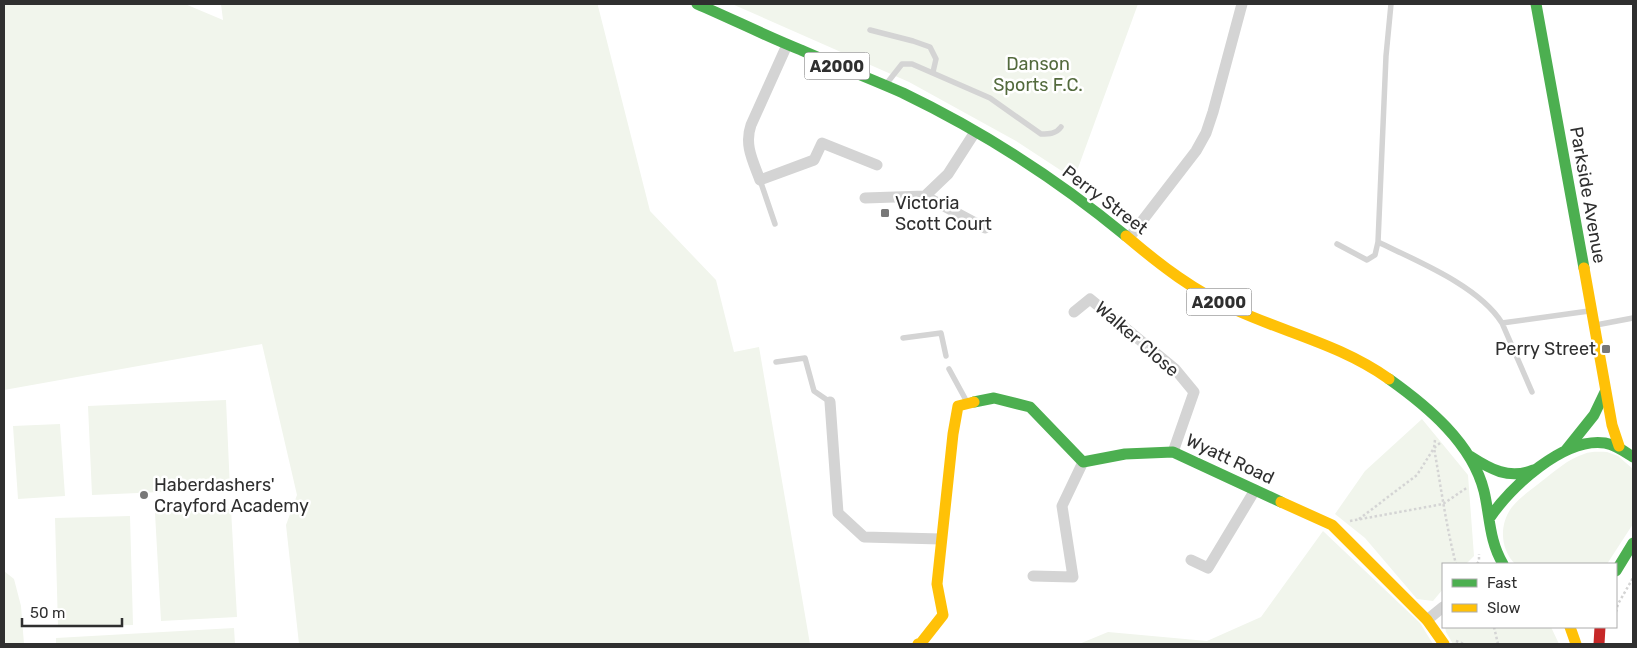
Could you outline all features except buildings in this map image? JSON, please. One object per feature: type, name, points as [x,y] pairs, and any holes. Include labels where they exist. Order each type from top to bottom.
[{"type":"street","name":"Perry Street","points":[[697,4],[886,86],[934,109],[974,132],[1092,209],[1166,270],[1225,306],[1338,349],[1369,366],[1415,399],[1452,435],[1469,455],[1490,470],[1510,476],[1526,474],[1542,466]]},
{"type":"street","points":[[1129,238],[1196,151],[1206,133],[1242,4]]},
{"type":"street","name":"Parkside Avenue","points":[[1536,4],[1612,426],[1619,446]]},
{"type":"street","points":[[788,45],[747,136],[760,180],[814,160],[822,143],[877,165]]},
{"type":"street","points":[[925,196],[948,174],[974,132]]},
{"type":"street","points":[[865,198],[925,196],[985,228]]},
{"type":"street","name":"Walker Close","points":[[1074,312],[1090,299],[1175,369],[1194,392],[1173,452]]},
{"type":"street","points":[[1489,519],[1504,498],[1542,466],[1566,450],[1595,415],[1606,392]]},
{"type":"street","points":[[918,644],[921,643],[943,615],[937,584],[953,434],[958,406],[994,398],[1030,407],[1084,462],[1062,506],[1074,577],[1033,576]]},
{"type":"street","points":[[830,402],[838,513],[864,537],[941,539]]},
{"type":"street","points":[[1566,450],[1586,444],[1603,443],[1619,446],[1632,455]]},
{"type":"street","name":"Wyatt Road","points":[[1084,462],[1125,454],[1173,452],[1332,525],[1426,620],[1444,644]]},
{"type":"street","name":"Perry Street","points":[[1469,455],[1481,480],[1489,519],[1490,537],[1496,554]]},
{"type":"street","points":[[1191,560],[1208,568],[1255,490]]},
{"type":"street","points":[[1617,569],[1633,543]]},
{"type":"street","points":[[1489,563],[1496,554],[1502,563]]},
{"type":"street","points":[[1426,620],[1442,609]]},
{"type":"street","points":[[1570,628],[1576,644]]},
{"type":"street","points":[[1599,644],[1600,628]]},
{"type":"lane","points":[[1337,244],[1367,260],[1375,255],[1378,242],[1386,56],[1391,4]]},
{"type":"lane","points":[[870,30],[913,41],[930,48],[936,59],[932,72]]},
{"type":"lane","points":[[886,86],[902,64],[912,64],[990,98],[1041,134],[1050,134],[1058,131],[1061,127]]},
{"type":"lane","points":[[760,180],[775,224]]},
{"type":"lane","points":[[1378,242],[1450,277],[1495,311],[1532,392]]},
{"type":"lane","points":[[1502,323],[1591,311]]},
{"type":"lane","points":[[1594,326],[1633,318]]},
{"type":"lane","points":[[903,338],[941,333],[946,356]]},
{"type":"lane","points":[[776,362],[805,358],[814,391],[830,402]]},
{"type":"lane","points":[[949,369],[968,404]]},
{"type":"path","points":[[1435,440],[1434,448],[1443,504],[1456,563]]},
{"type":"path","points":[[1358,520],[1417,474],[1434,448],[1444,441]]},
{"type":"path","points":[[1332,525],[1443,504],[1471,485]]},
{"type":"path","points":[[1617,608],[1633,578]]},
{"type":"path","points":[[1494,628],[1498,644]]},
{"type":"green space","points":[[4,4],[185,4],[223,20],[221,4],[598,4],[650,211],[716,280],[734,352],[759,347],[810,644],[299,644],[286,525],[297,495],[262,344],[4,390]]},
{"type":"green space","name":"Danson Sports F.C.","points":[[732,4],[1138,4],[1074,179],[1016,141],[909,82]]},
{"type":"green space","points":[[226,400],[230,489],[92,495],[88,406]]},
{"type":"green space","points":[[1422,419],[1468,475],[1474,556],[1467,563],[1442,563],[1442,590],[1433,601],[1417,599],[1365,538],[1335,514],[1365,471]]},
{"type":"green space","points":[[60,424],[65,496],[18,499],[13,426]]},
{"type":"green space","points":[[1595,452],[1607,452],[1618,456],[1633,469],[1633,524],[1608,563],[1514,563],[1506,551],[1503,536],[1505,521],[1512,507],[1526,493],[1557,469],[1578,456]]},
{"type":"green space","points":[[231,509],[237,617],[161,621],[155,513]]},
{"type":"green space","points":[[130,516],[133,625],[58,627],[55,518]]},
{"type":"green space","points":[[1323,531],[1420,623],[1433,644],[1079,644],[1108,632],[1207,641],[1261,617]]},
{"type":"green space","points":[[4,571],[14,579],[21,606],[24,644],[4,644]]},
{"type":"green space","points":[[234,628],[235,644],[56,644],[56,638]]},
{"type":"green space","points":[[1445,628],[1551,628],[1559,644],[1453,644]]},
{"type":"traffic: fast","points":[[697,4],[903,93],[962,124],[1019,158],[1074,195],[1126,236]]},
{"type":"traffic: fast","points":[[1536,4],[1584,268]]},
{"type":"traffic: fast","points":[[1389,379],[1433,414],[1459,442],[1469,457],[1484,491],[1492,537],[1502,563]]},
{"type":"traffic: fast","points":[[1566,450],[1594,415],[1605,392]]},
{"type":"traffic: fast","points":[[974,402],[994,398],[1030,407],[1083,462],[1125,454],[1173,452],[1281,502]]},
{"type":"traffic: fast","points":[[1489,519],[1498,506],[1524,479],[1556,456],[1573,448],[1589,443],[1605,443],[1633,457]]},
{"type":"traffic: fast","points":[[1470,456],[1500,472],[1516,474],[1533,470]]},
{"type":"traffic: fast","points":[[1617,569],[1633,543]]},
{"type":"traffic: slow","points":[[1126,236],[1165,267],[1206,295],[1256,318],[1352,357],[1389,379]]},
{"type":"traffic: slow","points":[[1584,268],[1612,425],[1619,446]]},
{"type":"traffic: slow","points":[[918,644],[921,643],[943,615],[937,584],[953,434],[958,406],[974,402]]},
{"type":"traffic: slow","points":[[1281,502],[1332,525],[1427,620],[1444,644]]},
{"type":"traffic: slow","points":[[1570,628],[1576,644]]},
{"type":"traffic: jam","points":[[1599,644],[1600,628]]},
{"type":"place","name":"Victoria Scott Court","points":[[885,213]]},
{"type":"place","name":"Perry Street","points":[[1606,349]]},
{"type":"place","name":"Haberdashers' Crayford Academy","points":[[144,495]]}]
